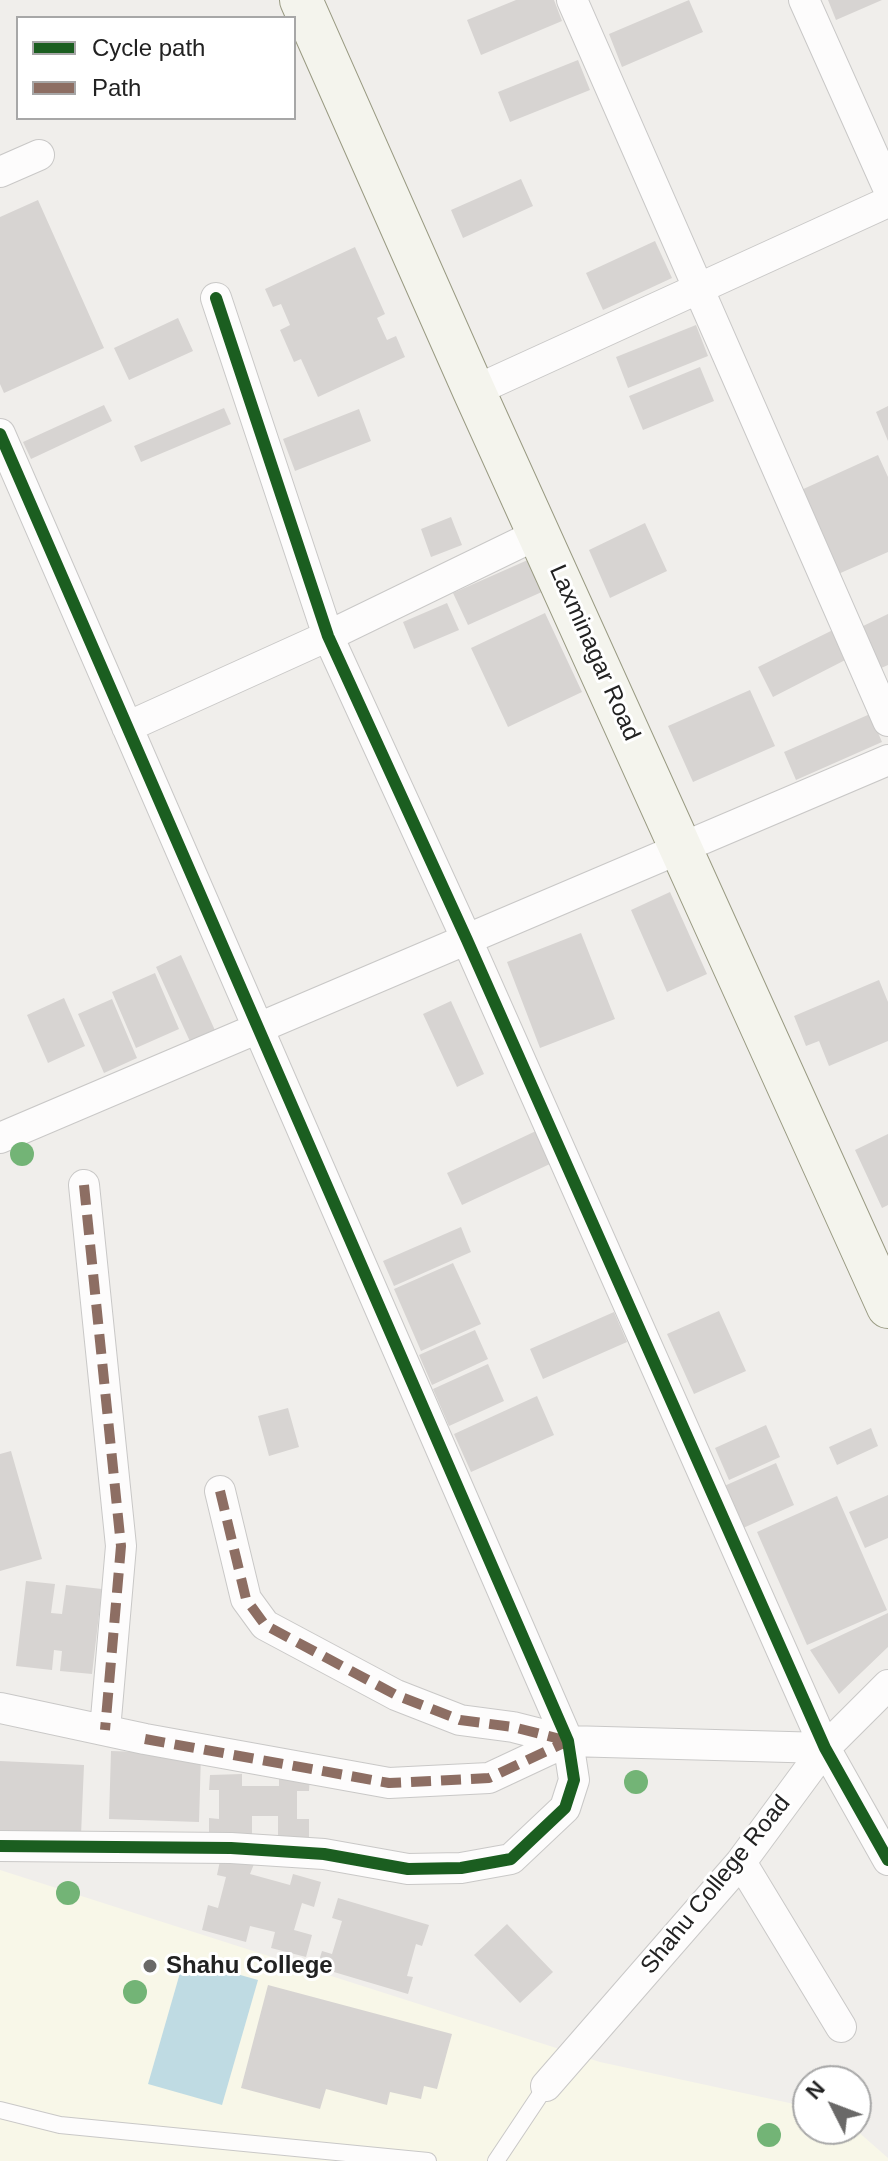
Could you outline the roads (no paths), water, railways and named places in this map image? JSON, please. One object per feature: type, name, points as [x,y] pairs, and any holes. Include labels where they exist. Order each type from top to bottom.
[{"type":"street","name":"Laxminagar Road","points":[[301,0],[888,1307]]},
{"type":"street","points":[[572,0],[888,721]]},
{"type":"street","points":[[804,0],[888,188]]},
{"type":"street","points":[[0,172],[39,155]]},
{"type":"street","points":[[474,391],[888,202]]},
{"type":"street","points":[[216,298],[328,636],[467,940],[825,1748],[888,1860]]},
{"type":"street","points":[[0,434],[568,1741],[574,1780],[565,1808],[511,1859],[461,1868],[408,1869],[324,1854],[247,1849],[0,1846]]},
{"type":"street","points":[[127,727],[328,636],[540,533]]},
{"type":"street","points":[[0,1138],[888,760]]},
{"type":"street","points":[[84,1185],[121,1546],[105,1730]]},
{"type":"street","points":[[220,1491],[246,1599],[265,1625],[396,1695],[460,1720],[513,1727],[568,1741],[825,1748]]},
{"type":"street","name":"Shahu College Road","points":[[546,2086],[741,1862],[825,1748],[888,1685]]},
{"type":"street","points":[[0,1708],[389,1783],[489,1778],[568,1741]]},
{"type":"street","points":[[741,1862],[841,2027]]},
{"type":"lane","points":[[496,2161],[546,2086]]},
{"type":"lane","points":[[0,2110],[60,2125],[336,2156],[428,2161]]},
{"type":"water","points":[[184,1959],[258,1980],[222,2105],[148,2084]]},
{"type":"place","name":"Shahu College","points":[[150,1966]]}]
